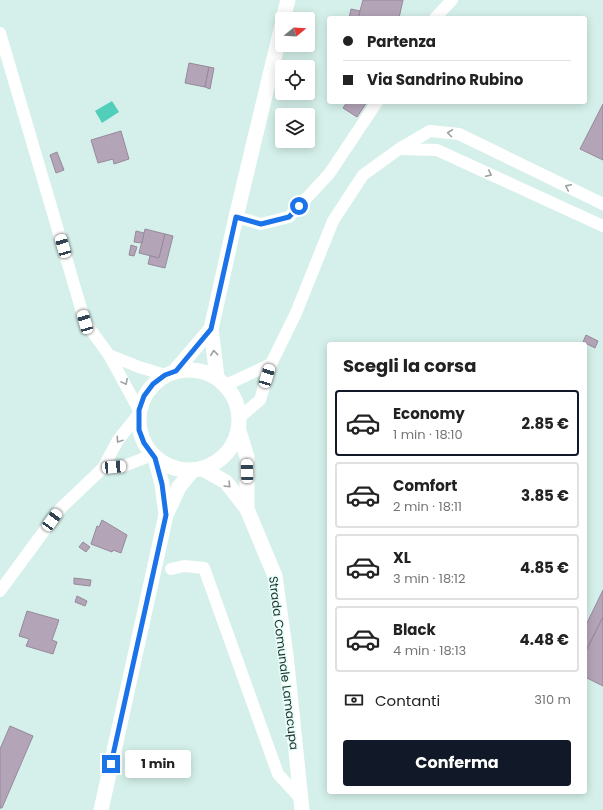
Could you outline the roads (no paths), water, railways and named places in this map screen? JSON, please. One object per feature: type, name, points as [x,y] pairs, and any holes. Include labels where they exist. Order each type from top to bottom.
[{"type":"street","points":[[285,12],[288,0]]},
{"type":"street","points":[[438,16],[452,0]]},
{"type":"street","points":[[0,33],[85,322],[109,355],[139,413]]},
{"type":"street","points":[[221,381],[211,329],[276,52]]},
{"type":"street","points":[[236,217],[261,224],[289,217],[329,174],[376,104]]},
{"type":"street","points":[[239,424],[260,400],[270,364],[296,313],[333,221],[363,175],[399,149],[430,131],[459,134],[603,204]]},
{"type":"street","points":[[399,149],[437,150],[603,226]]},
{"type":"street","points":[[198,470],[179,470],[166,465],[154,456],[144,443],[139,430],[139,413],[144,396],[153,384],[170,373],[211,329]]},
{"type":"street","points":[[100,810],[166,515],[179,487],[198,470],[216,463],[226,454],[234,443],[239,424],[238,406],[233,395],[221,381],[204,371],[190,369],[170,373],[140,367],[109,355]]},
{"type":"street","points":[[221,381],[270,364]]},
{"type":"street","points":[[0,592],[61,508],[103,468],[118,440],[139,413]]},
{"type":"street","name":"Strada Comunale Lamacupa","points":[[239,424],[247,457],[247,509]]},
{"type":"street","points":[[103,468],[124,466],[154,456]]},
{"type":"street","points":[[154,456],[162,484],[166,515]]},
{"type":"street","name":"Strada Comunale Lamacupa","points":[[198,470],[226,482],[247,509],[275,576],[286,655],[301,804]]},
{"type":"street","name":"Strada Comunale Lamacupa","points":[[171,569],[184,566],[204,568],[278,774],[301,804]]}]
